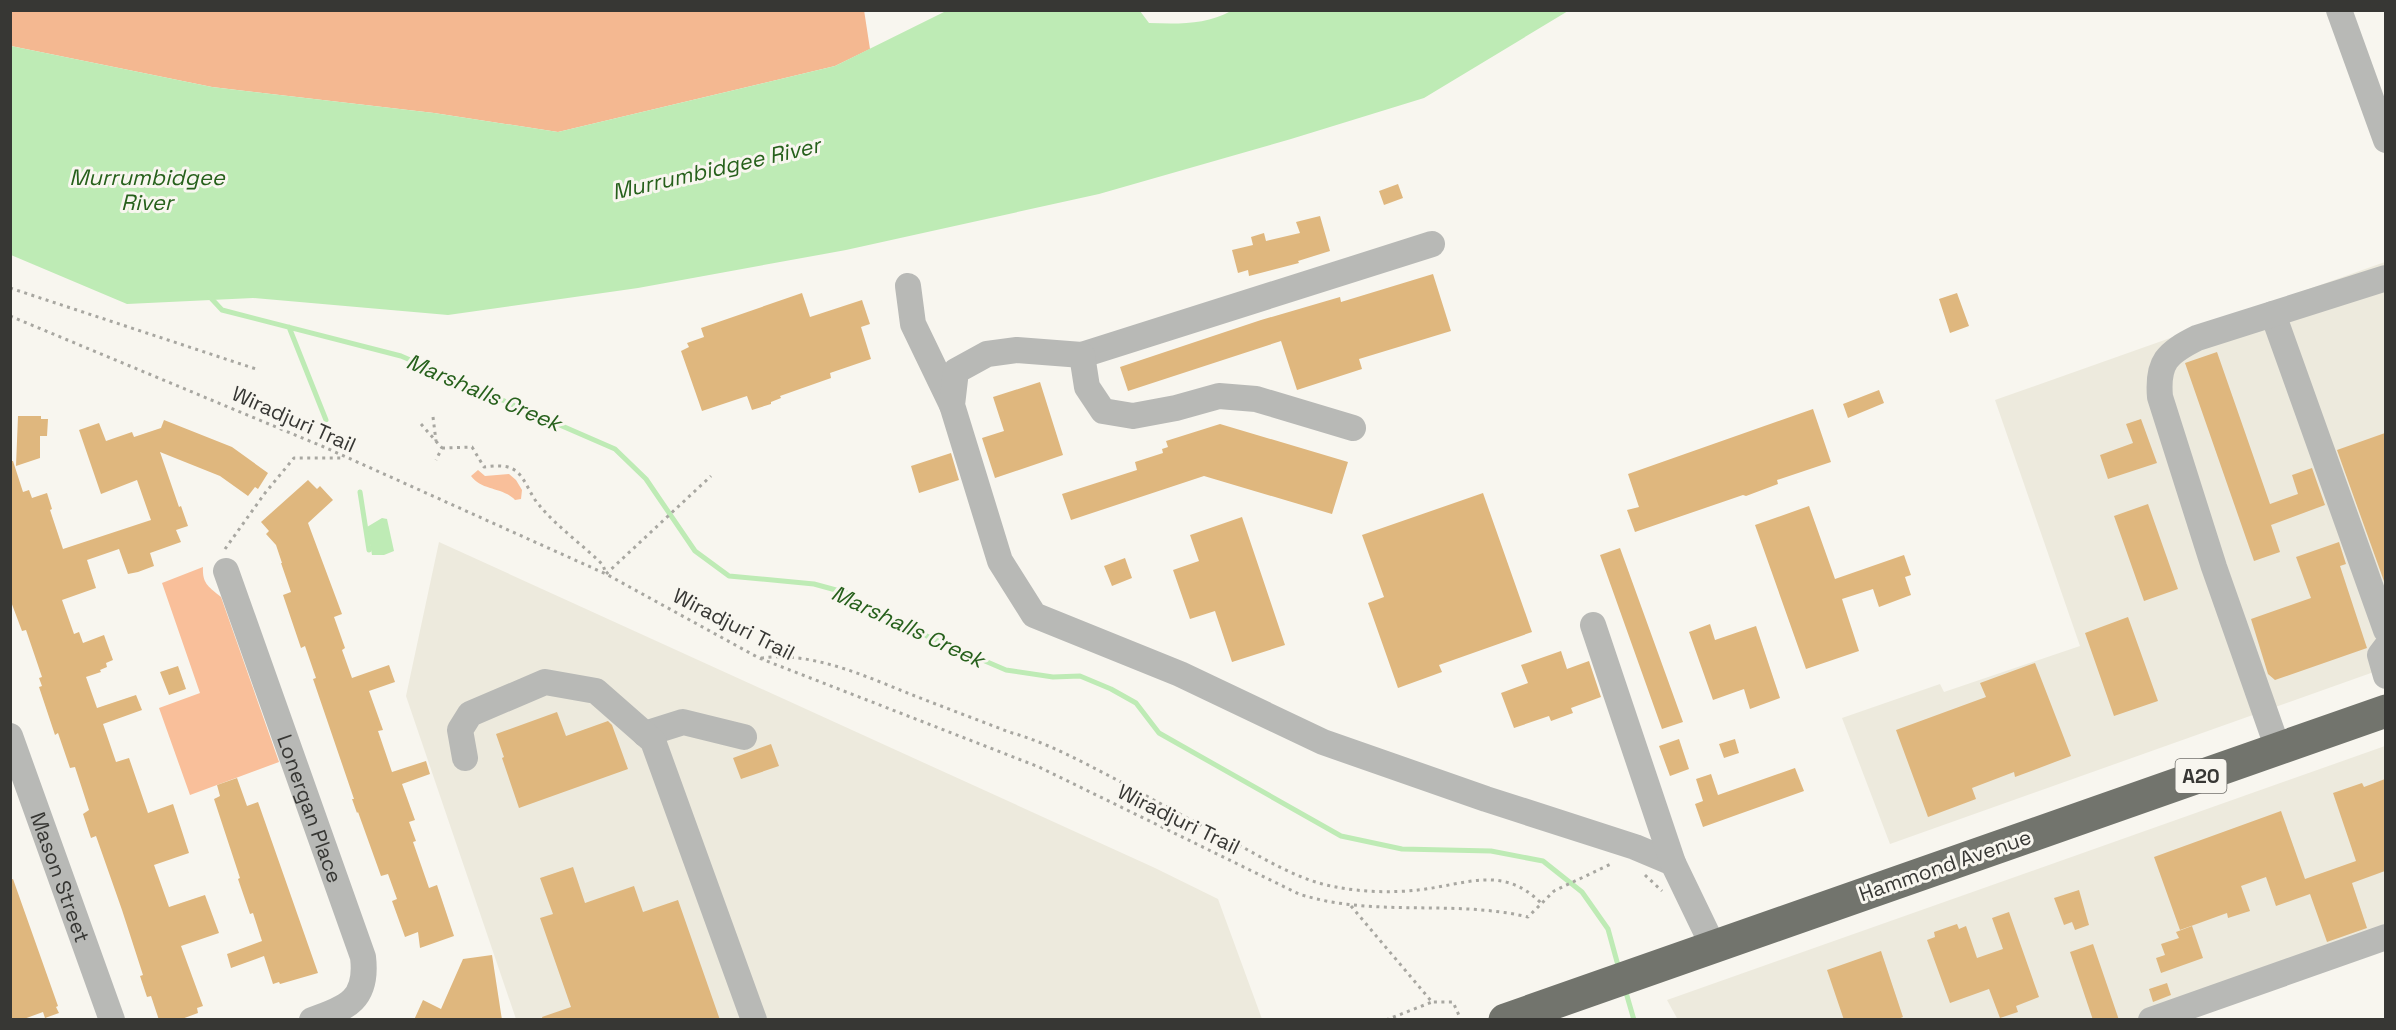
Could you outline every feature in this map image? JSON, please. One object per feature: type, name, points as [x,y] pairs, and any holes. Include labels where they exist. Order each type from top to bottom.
[{"type":"highway","name":"Hammond Avenue","points":[[1505,1020],[2385,711]]},
{"type":"street","points":[[2339,10],[2385,140]]},
{"type":"street","points":[[952,405],[956,371],[987,354],[1017,350],[1082,355],[1432,244]]},
{"type":"street","points":[[2278,749],[2214,567],[2160,397],[2158,379],[2163,362],[2178,348],[2197,338],[2385,278]]},
{"type":"street","points":[[908,286],[913,324],[952,405],[1000,561],[1034,615],[1180,674],[1323,742],[1486,799],[1635,847],[1673,863]]},
{"type":"street","points":[[2273,314],[2385,630]]},
{"type":"street","points":[[1082,355],[1087,387],[1103,411],[1133,416],[1176,408],[1219,396],[1256,399],[1353,428]]},
{"type":"street","name":"Lonergan Place","points":[[224,563],[363,957],[365,973],[363,985],[358,994],[339,1011],[312,1020]]},
{"type":"street","points":[[1593,625],[1673,863],[1713,946]]},
{"type":"street","points":[[2385,647],[2380,655],[2385,676]]},
{"type":"street","points":[[465,758],[460,730],[470,714],[545,682],[596,691],[653,741],[754,1020]]},
{"type":"street","points":[[645,734],[683,722],[744,737]]},
{"type":"street","name":"Mason Street","points":[[10,736],[112,1020]]},
{"type":"street","points":[[2151,1020],[2385,937]]},
{"type":"path","points":[[10,288],[256,369]]},
{"type":"path","name":"Wiradjuri Trail","points":[[10,316],[141,369],[606,574],[759,658],[1039,767],[1299,894],[1324,903],[1351,906],[1499,910],[1528,917],[1541,903]]},
{"type":"path","points":[[433,417],[436,441]]},
{"type":"path","points":[[421,424],[442,448]]},
{"type":"path","points":[[442,448],[472,447],[484,467],[496,466],[514,470],[523,479],[538,505],[603,565],[606,574],[711,476]]},
{"type":"path","points":[[436,460],[442,448]]},
{"type":"path","points":[[224,563],[265,494],[294,458],[346,458]]},
{"type":"path","points":[[759,658],[776,656],[799,658],[840,668],[1009,732],[1032,738],[1090,765],[1276,865],[1316,881],[1351,889],[1418,891],[1476,880],[1499,879],[1514,883],[1541,903],[1554,891],[1619,861]]},
{"type":"path","points":[[1638,869],[1662,892]]},
{"type":"path","points":[[1351,906],[1432,1002]]},
{"type":"path","points":[[1386,1020],[1432,1002],[1453,1002],[1461,1020]]},
{"type":"shaded area","points":[[864,10],[870,49],[835,66],[558,132],[434,113],[212,87],[11,46],[10,11]]},
{"type":"shaded area","points":[[2385,262],[2385,668],[1890,844],[1842,718],[1940,684],[1944,692],[2080,646],[1995,400]]},
{"type":"shaded area","points":[[478,470],[485,476],[509,474],[522,490],[521,499],[515,500],[505,493],[476,481],[471,476]]},
{"type":"shaded area","points":[[439,542],[1155,868],[1218,899],[1262,1019],[516,1019],[406,696]]},
{"type":"shaded area","points":[[203,567],[205,581],[221,597],[279,762],[190,795],[159,708],[200,693],[162,583]]},
{"type":"shaded area","points":[[2385,746],[2385,944],[2171,1019],[1678,1020],[1667,1000]]},
{"type":"water","name":"Murrumbidgee River","points":[[946,11],[1140,11],[1149,23],[1170,24],[1212,19],[1231,11],[1568,11],[1424,98],[1291,139],[1099,194],[846,250],[638,288],[448,315],[253,298],[127,304],[11,255],[11,46],[212,87],[434,113],[558,132],[835,66]]},
{"type":"water","points":[[382,518],[387,519],[394,551],[384,555],[372,555],[367,527]]},
{"type":"building","points":[[1398,184],[1403,198],[1384,205],[1379,191]]},
{"type":"building","points":[[1320,216],[1330,251],[1298,261],[1299,263],[1249,276],[1248,270],[1238,273],[1232,250],[1253,245],[1251,237],[1264,233],[1266,241],[1300,233],[1296,222]]},
{"type":"building","points":[[1433,274],[1451,331],[1359,359],[1362,369],[1297,390],[1281,341],[1128,391],[1120,367],[1261,320],[1340,297],[1341,302]]},
{"type":"building","points":[[802,293],[810,317],[862,300],[870,324],[861,327],[871,359],[830,373],[831,378],[780,396],[781,398],[771,404],[752,410],[747,396],[702,411],[681,351],[689,347],[687,343],[704,337],[701,328]]},
{"type":"building","points":[[1957,293],[1969,326],[1950,333],[1939,299]]},
{"type":"building","points":[[2217,352],[2270,504],[2298,494],[2292,475],[2312,468],[2325,505],[2271,525],[2280,552],[2254,561],[2185,363]]},
{"type":"building","points":[[1040,382],[1063,455],[995,478],[982,438],[1004,431],[993,397]]},
{"type":"building","points":[[1879,390],[1884,403],[1848,418],[1843,404]]},
{"type":"building","points":[[1813,409],[1831,462],[1777,480],[1778,484],[1746,496],[1743,495],[1635,532],[1627,510],[1639,507],[1628,474]]},
{"type":"building","points":[[18,416],[41,416],[41,419],[48,419],[47,436],[40,436],[40,458],[16,466]]},
{"type":"building","points":[[2141,419],[2157,463],[2108,479],[2100,455],[2133,443],[2126,424]]},
{"type":"building","points":[[164,420],[232,447],[268,473],[258,489],[255,487],[248,496],[220,476],[160,452],[188,526],[176,530],[181,542],[150,553],[154,566],[128,574],[119,549],[87,560],[96,588],[62,600],[74,634],[79,632],[83,643],[104,635],[113,660],[106,663],[107,667],[100,670],[101,672],[86,677],[97,708],[136,695],[142,710],[103,724],[116,762],[129,758],[148,813],[173,804],[189,853],[154,865],[169,907],[205,895],[219,933],[181,946],[203,1006],[197,1008],[198,1013],[179,1020],[159,1020],[151,996],[147,997],[140,976],[143,975],[122,910],[96,836],[91,838],[83,814],[89,810],[75,767],[70,768],[58,733],[55,735],[39,687],[42,686],[39,678],[42,677],[26,630],[22,631],[10,599],[10,461],[13,461],[23,492],[29,490],[32,498],[47,493],[63,549],[151,520],[137,480],[101,494],[79,430],[99,423],[106,441],[132,432],[134,437],[161,428]]},
{"type":"building","points":[[1220,424],[1348,462],[1332,514],[1204,476],[1071,520],[1062,494],[1137,470],[1135,462],[1163,453],[1162,449],[1168,447],[1166,441]]},
{"type":"building","points":[[2385,433],[2385,584],[2337,450]]},
{"type":"building","points":[[951,453],[959,480],[919,493],[911,466]]},
{"type":"building","points":[[308,480],[317,489],[320,486],[333,500],[308,523],[342,614],[334,617],[352,678],[389,665],[395,682],[369,691],[383,730],[378,731],[392,772],[426,761],[430,774],[402,784],[415,820],[409,822],[416,841],[413,842],[429,888],[437,885],[454,936],[420,948],[418,932],[405,937],[392,901],[397,899],[388,874],[381,876],[357,813],[313,679],[316,678],[305,646],[301,648],[283,595],[291,592],[282,563],[276,545],[266,534],[269,531],[261,522]]},
{"type":"building","points":[[1483,493],[1532,632],[1439,665],[1442,672],[1398,688],[1368,603],[1384,597],[1362,535]]},
{"type":"building","points":[[2148,504],[2178,589],[2144,601],[2114,516]]},
{"type":"building","points":[[1809,506],[1835,579],[1904,555],[1911,575],[1905,577],[1911,595],[1879,607],[1873,589],[1842,599],[1859,651],[1806,669],[1755,525]]},
{"type":"building","points":[[1242,517],[1285,645],[1232,662],[1215,611],[1190,619],[1173,570],[1199,561],[1190,535]]},
{"type":"building","points":[[2339,542],[2346,564],[2340,566],[2367,648],[2275,680],[2268,674],[2251,619],[2311,598],[2296,557]]},
{"type":"building","points":[[1620,548],[1683,722],[1662,729],[1600,555]]},
{"type":"building","points":[[1125,558],[1132,578],[1112,586],[1104,566]]},
{"type":"building","points":[[2128,617],[2158,701],[2114,716],[2085,633]]},
{"type":"building","points":[[1710,624],[1715,640],[1756,626],[1780,698],[1750,709],[1744,689],[1713,700],[1689,632]]},
{"type":"building","points":[[1561,651],[1567,669],[1589,661],[1601,697],[1571,708],[1573,713],[1551,721],[1549,716],[1514,728],[1501,693],[1528,683],[1521,665]]},
{"type":"building","points":[[2035,663],[2071,756],[2015,777],[2014,772],[1972,788],[1976,799],[1928,817],[1896,730],[1986,697],[1980,683]]},
{"type":"building","points":[[178,666],[186,689],[169,695],[160,672]]},
{"type":"building","points":[[557,712],[566,736],[608,721],[612,725],[628,769],[519,808],[496,734]]},
{"type":"building","points":[[1679,739],[1689,769],[1670,776],[1659,746]]},
{"type":"building","points":[[1735,739],[1739,753],[1724,758],[1719,744]]},
{"type":"building","points":[[771,744],[779,766],[741,779],[733,758]]},
{"type":"building","points":[[1795,768],[1804,791],[1703,827],[1695,804],[1703,801],[1696,779],[1711,774],[1718,795]]},
{"type":"building","points":[[237,778],[247,806],[258,802],[318,973],[273,984],[264,956],[231,968],[227,954],[262,941],[238,879],[240,878],[214,799],[220,796],[217,785]]},
{"type":"building","points":[[2385,779],[2385,871],[2352,883],[2367,928],[2327,942],[2310,894],[2276,906],[2266,877],[2241,886],[2250,911],[2228,918],[2227,913],[2180,930],[2154,857],[2281,811],[2305,879],[2356,861],[2333,793],[2362,783],[2364,787]]},
{"type":"building","points":[[573,867],[585,903],[634,886],[643,912],[678,900],[720,1020],[543,1020],[542,1017],[571,1007],[540,918],[553,914],[540,878]]},
{"type":"building","points":[[13,879],[58,1006],[56,1007],[59,1013],[45,1018],[43,1012],[21,1020],[10,1020],[10,880]]},
{"type":"building","points":[[2079,890],[2089,925],[2075,930],[2072,922],[2064,925],[2054,898]]},
{"type":"building","points":[[2009,912],[2039,997],[2016,1006],[2018,1012],[2000,1018],[1989,989],[1950,1003],[1927,940],[1935,937],[1934,932],[1957,924],[1959,929],[1966,926],[1977,958],[2003,949],[1992,918]]},
{"type":"building","points":[[2192,926],[2203,958],[2161,973],[2156,958],[2165,955],[2161,944],[2179,938],[2176,932]]},
{"type":"building","points":[[2093,944],[2119,1020],[2093,1020],[2070,952]]},
{"type":"building","points":[[1881,951],[1903,1017],[1896,1020],[1844,1020],[1827,970]]},
{"type":"building","points":[[492,955],[502,1020],[414,1020],[423,1000],[441,1009],[463,959]]},
{"type":"building","points":[[2167,983],[2171,995],[2153,1002],[2149,989]]},
{"type":"waterway","name":"Marshalls Creek","points":[[209,296],[222,310],[401,356],[615,449],[646,479],[695,551],[729,576],[814,584],[847,593],[887,619],[1006,670],[1053,677],[1080,676],[1111,689],[1136,703],[1159,733],[1341,836],[1402,849],[1491,851],[1543,861],[1582,892],[1608,929],[1619,969]]},
{"type":"waterway","points":[[289,327],[326,420]]},
{"type":"waterway","points":[[360,492],[369,550]]},
{"type":"waterway","name":"Marshalls Creek","points":[[1625,989],[1634,1020]]}]
